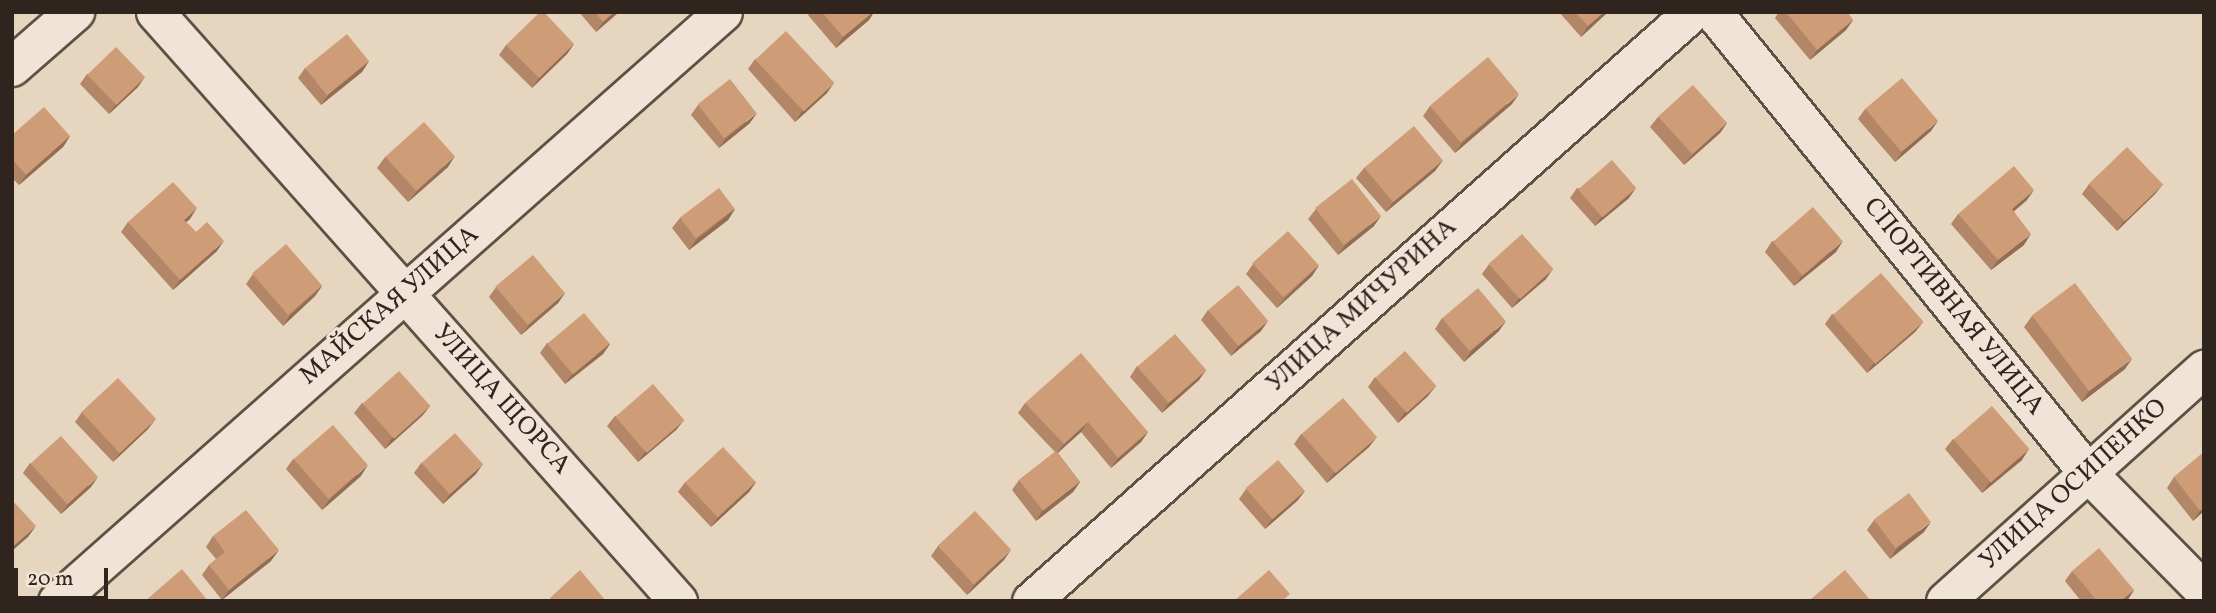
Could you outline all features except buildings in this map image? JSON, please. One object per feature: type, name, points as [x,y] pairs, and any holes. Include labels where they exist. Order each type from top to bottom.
[{"type":"main road","points":[[12,67],[75,12]]},
{"type":"street","name":"УЛИЦА ЩОРСА","points":[[155,12],[678,601]]},
{"type":"street","name":"МАЙСКАЯ УЛИЦА","points":[[57,601],[723,12]]},
{"type":"street","name":"УЛИЦА МИЧУРИНА","points":[[1031,601],[1692,12]]},
{"type":"street","name":"СПОРТИВНАЯ УЛИЦА","points":[[1713,12],[2087,472],[2204,591]]},
{"type":"street","name":"УЛИЦА ОСИПЕНКО","points":[[1945,601],[2204,369]]}]
